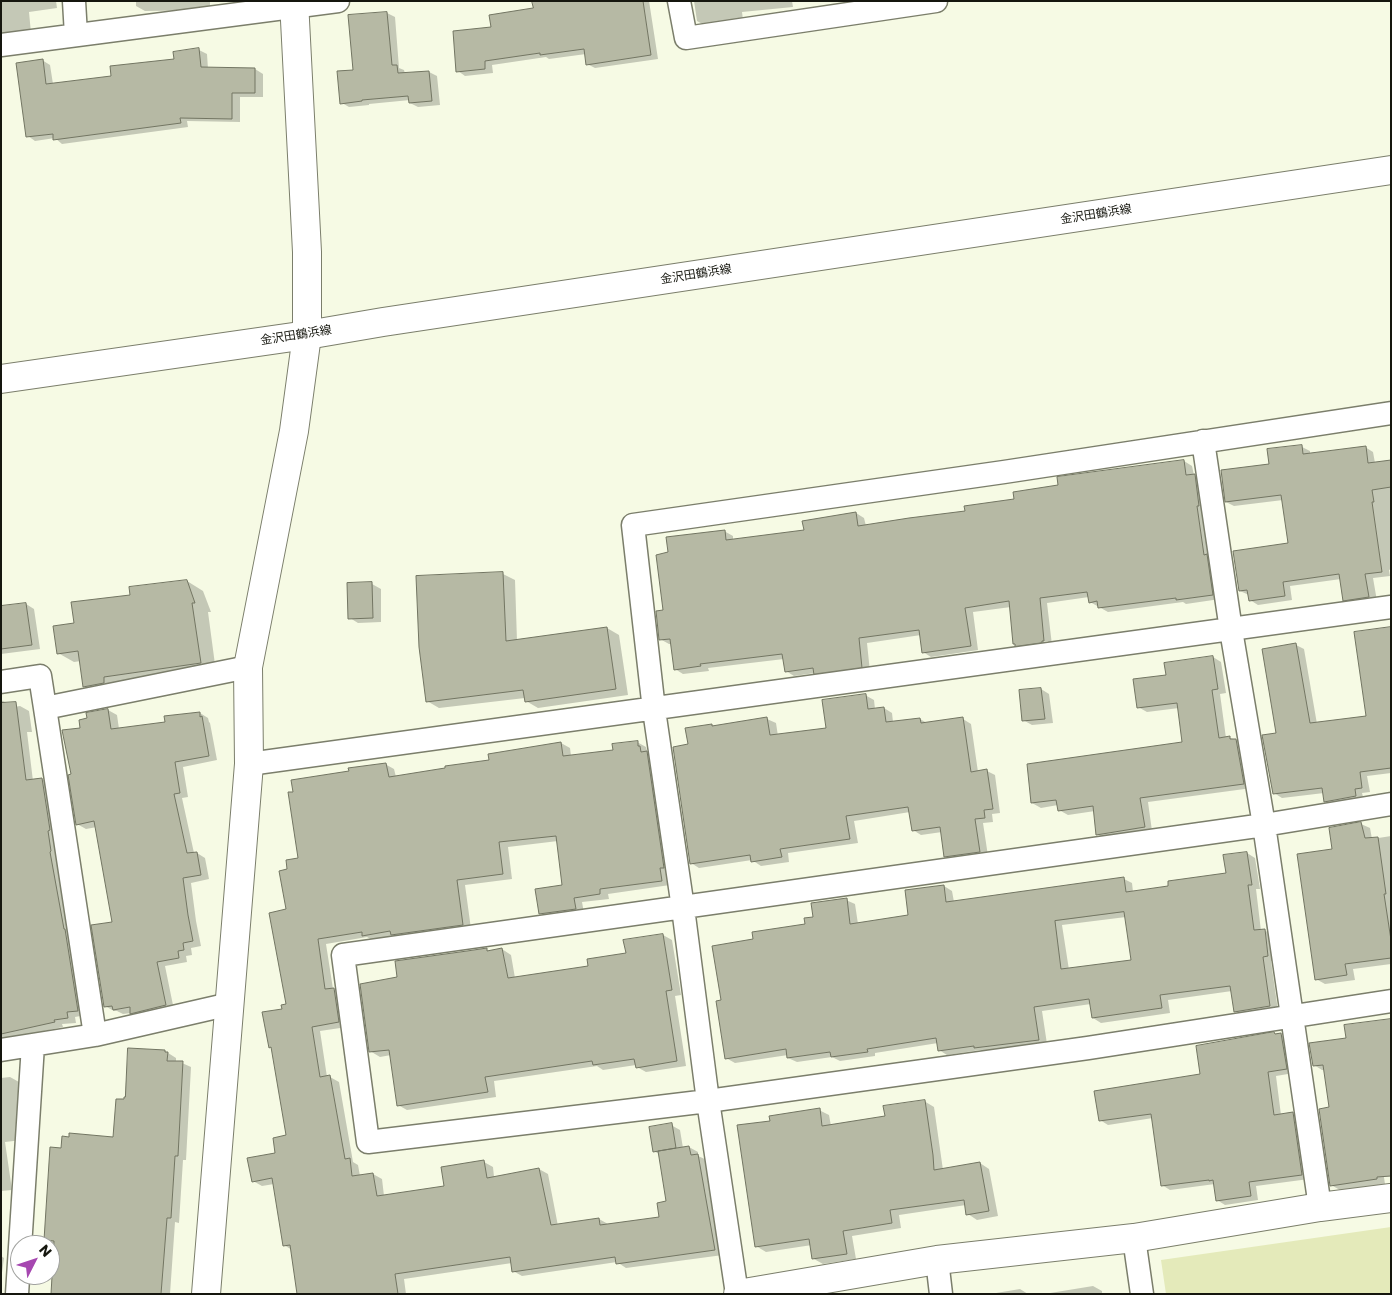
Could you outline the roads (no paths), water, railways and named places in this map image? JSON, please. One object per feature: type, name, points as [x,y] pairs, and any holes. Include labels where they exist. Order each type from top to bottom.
[{"type":"street","points":[[74,1],[76,35]]},
{"type":"street","points":[[1,45],[294,5],[338,1]]},
{"type":"street","points":[[679,1],[686,38],[936,1]]},
{"type":"street","points":[[206,1294],[249,764],[248,667],[294,431],[307,335],[307,252],[294,5]]},
{"type":"street","name":"金沢田鶴浜線","points":[[1,379],[307,335],[1391,170]]},
{"type":"street","points":[[1391,413],[1004,472],[634,525],[654,710],[708,1101],[737,1294],[937,1260],[1134,1238],[1320,1207],[1391,1198]]},
{"type":"street","points":[[1203,441],[1231,630],[1264,825],[1320,1207]]},
{"type":"street","points":[[249,764],[654,710],[1391,606]]},
{"type":"street","points":[[45,708],[248,667]]},
{"type":"street","points":[[1,682],[40,676],[95,1035]]},
{"type":"street","points":[[1391,804],[1264,825],[343,955],[368,1142],[708,1101],[1088,1048],[1391,1001]]},
{"type":"street","points":[[1,1050],[95,1035],[230,1004]]},
{"type":"street","points":[[17,1294],[11,1219],[33,1045]]},
{"type":"street","points":[[1134,1238],[1142,1294]]},
{"type":"street","points":[[937,1260],[942,1294]]}]
